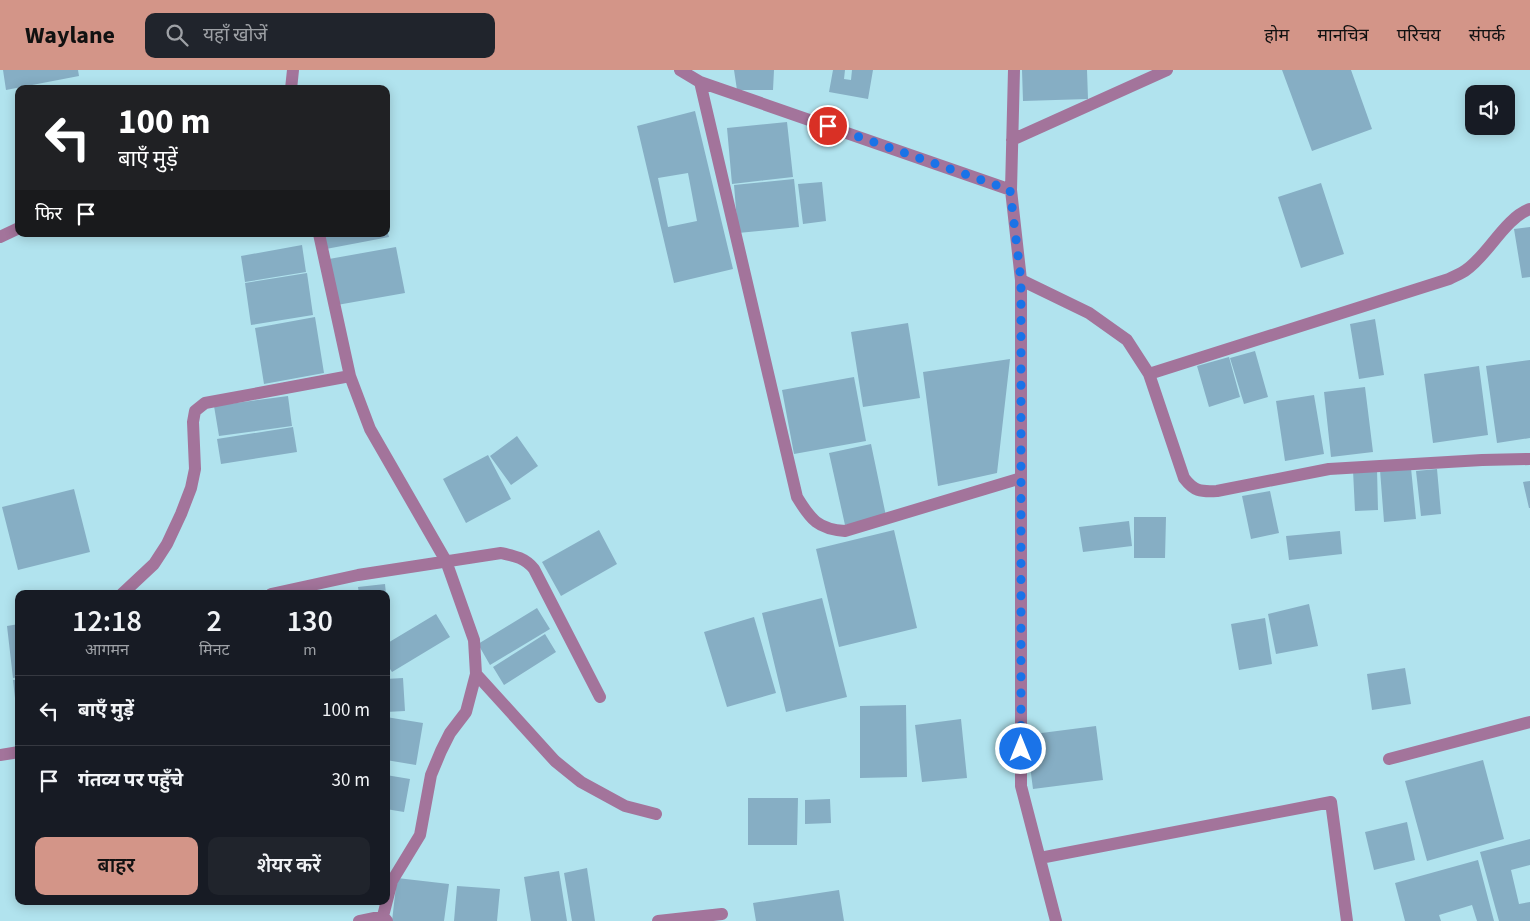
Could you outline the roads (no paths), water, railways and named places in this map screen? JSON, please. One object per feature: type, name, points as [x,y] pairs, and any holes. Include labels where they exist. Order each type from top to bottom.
[{"type":"street","points":[[291,85],[293,70]]},
{"type":"street","points":[[680,70],[700,82],[1010,190]]},
{"type":"street","points":[[1014,70],[1010,190],[1021,280],[1021,786],[1056,921]]},
{"type":"street","points":[[1012,140],[1167,70]]},
{"type":"street","points":[[700,82],[798,498],[808,515],[820,525],[832,530],[845,530],[1021,478]]},
{"type":"street","points":[[1149,374],[1449,279],[1466,270],[1481,256],[1503,230],[1524,211],[1530,209]]},
{"type":"street","points":[[0,236],[15,230]]},
{"type":"street","points":[[321,237],[350,376],[370,429],[446,561],[474,640],[476,674],[466,712],[450,733],[434,766],[420,834],[392,881],[390,892]]},
{"type":"street","points":[[1021,280],[1089,312],[1127,340],[1149,374],[1184,478],[1191,487],[1202,492],[1217,491],[1329,468],[1530,459]]},
{"type":"street","points":[[126,590],[154,564],[167,544],[191,488],[195,469],[193,422],[195,411],[205,403],[350,376]]},
{"type":"street","points":[[289,590],[358,575],[446,561],[501,554],[516,556],[528,561],[534,569],[600,697]]},
{"type":"street","points":[[476,674],[555,761],[581,782],[625,806],[656,814]]},
{"type":"street","points":[[1389,759],[1530,722]]},
{"type":"street","points":[[0,755],[15,753]]},
{"type":"street","points":[[1040,858],[1331,802],[1347,921]]},
{"type":"street","points":[[358,921],[385,918],[387,905]]},
{"type":"street","points":[[658,921],[722,914]]}]
